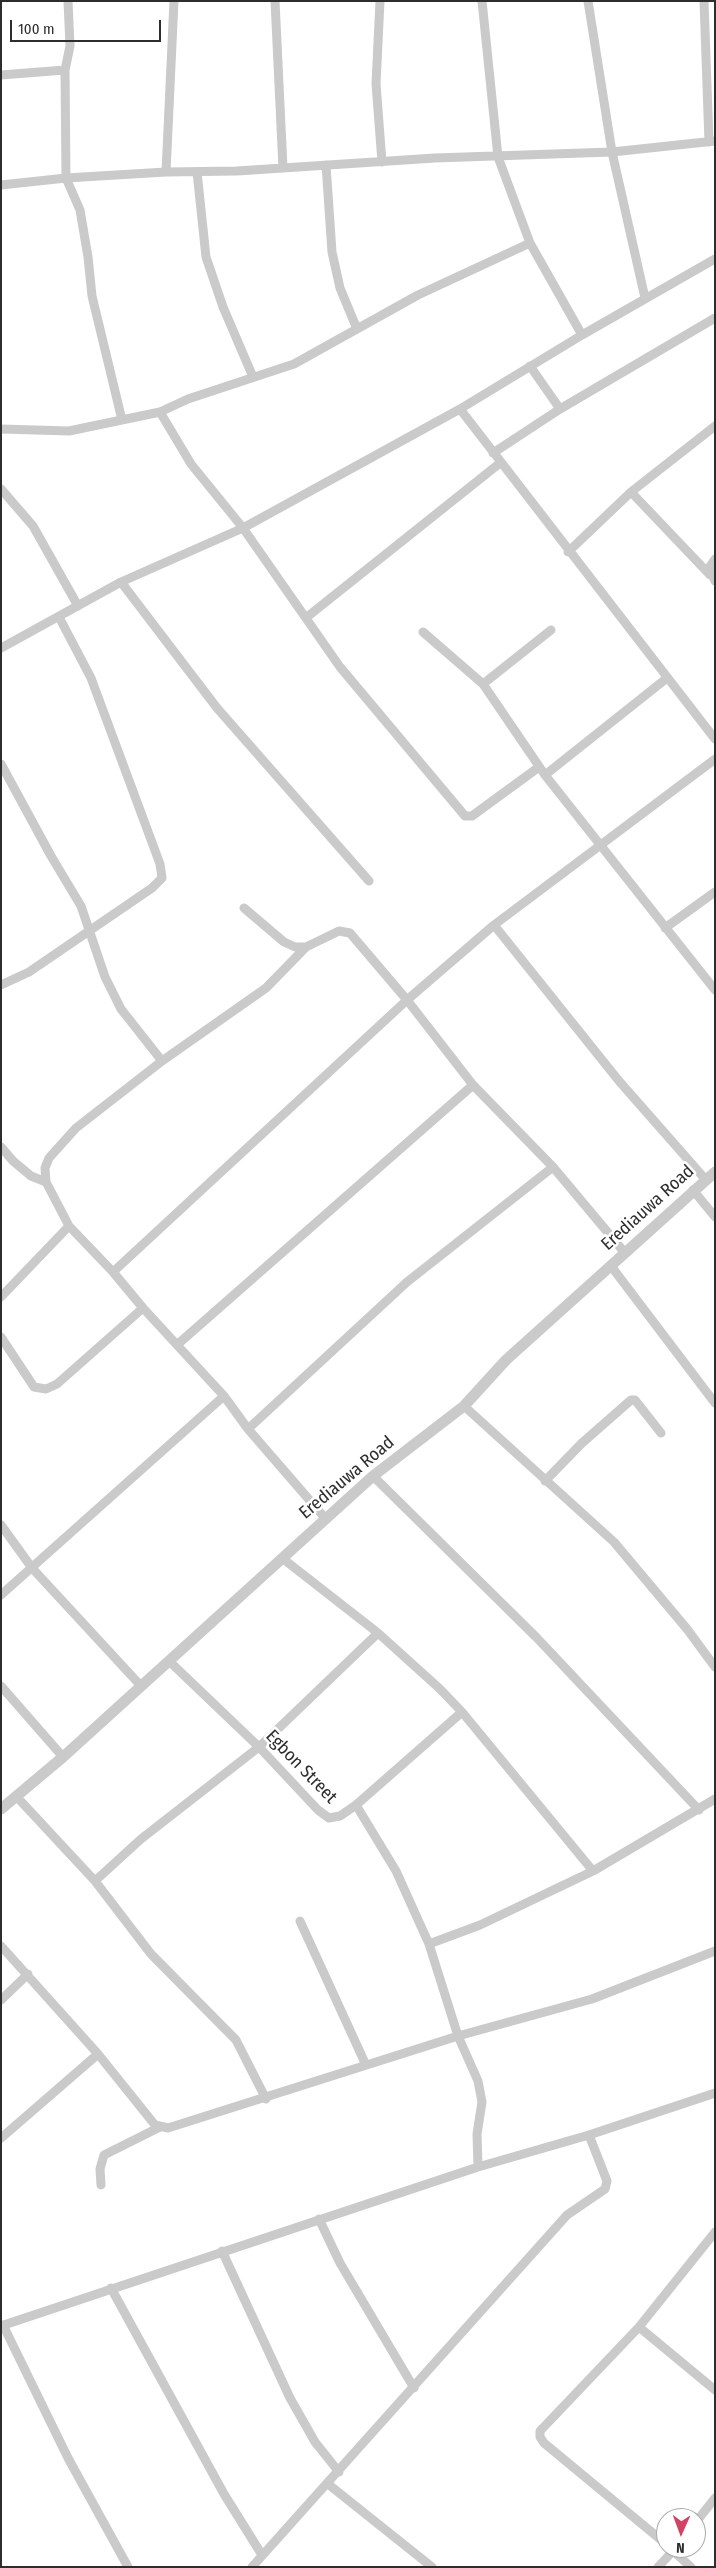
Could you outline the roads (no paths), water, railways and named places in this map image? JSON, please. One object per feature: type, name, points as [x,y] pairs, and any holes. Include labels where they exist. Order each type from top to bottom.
[{"type":"street","points":[[68,1],[70,46],[65,70],[66,178],[80,210],[92,296],[122,420]]},
{"type":"street","points":[[166,172],[174,1]]},
{"type":"street","points":[[275,1],[283,168]]},
{"type":"street","points":[[380,1],[376,84],[382,162]]},
{"type":"street","points":[[482,1],[498,158],[530,243],[582,335]]},
{"type":"street","points":[[588,1],[612,152],[645,298]]},
{"type":"street","points":[[1,185],[66,178],[166,172],[283,168],[435,158],[498,158],[612,152],[712,141],[704,1]]},
{"type":"street","points":[[1,75],[65,70]]},
{"type":"street","points":[[326,165],[332,252],[340,288],[357,329]]},
{"type":"street","points":[[197,172],[206,257],[223,307],[253,377]]},
{"type":"street","points":[[1,429],[69,432],[160,412],[188,399],[294,364],[418,295],[530,243]]},
{"type":"street","points":[[1,648],[121,582],[243,528],[460,409],[645,298],[713,262]]},
{"type":"street","points":[[493,452],[560,409],[715,318]]},
{"type":"street","points":[[530,366],[560,409]]},
{"type":"street","points":[[460,409],[568,552],[715,739]]},
{"type":"street","points":[[160,412],[191,464],[243,528],[307,617],[340,667],[465,816],[472,816],[539,767]]},
{"type":"street","points":[[568,552],[631,492],[715,426]]},
{"type":"street","points":[[307,617],[500,463]]},
{"type":"street","points":[[1,489],[33,526],[78,606]]},
{"type":"street","points":[[631,492],[713,578]]},
{"type":"street","points":[[713,578],[709,568],[715,559]]},
{"type":"street","points":[[121,582],[218,708],[370,881]]},
{"type":"street","points":[[1,985],[29,972],[152,888],[162,878],[162,872],[91,678],[59,617]]},
{"type":"street","points":[[483,684],[551,630]]},
{"type":"street","points":[[423,632],[483,684],[545,775],[715,990]]},
{"type":"street","points":[[545,775],[667,678]]},
{"type":"street","points":[[113,1272],[407,1000],[494,925],[715,759]]},
{"type":"street","points":[[1,764],[51,856],[81,906],[105,977],[121,1009],[162,1061]]},
{"type":"street","points":[[665,928],[715,892]]},
{"type":"street","points":[[244,908],[284,942],[295,947],[306,947]]},
{"type":"street","points":[[494,925],[619,1080],[706,1180]]},
{"type":"street","points":[[325,1518],[248,1429],[224,1396],[143,1308],[113,1272],[69,1226],[46,1182],[45,1168],[49,1158],[76,1128],[162,1061],[266,988],[306,947],[338,931],[350,932],[407,1000],[473,1085],[553,1168],[625,1254]]},
{"type":"street","points":[[178,1344],[473,1085]]},
{"type":"street","points":[[1,1147],[30,1176],[46,1182]]},
{"type":"street","points":[[248,1429],[407,1282],[553,1168]]},
{"type":"street","name":"Erediauwa Road","points":[[1,1809],[63,1757],[373,1476],[464,1406],[506,1360],[715,1172]]},
{"type":"street","points":[[693,1190],[715,1217]]},
{"type":"street","points":[[1,1297],[69,1226]]},
{"type":"street","points":[[611,1266],[715,1403]]},
{"type":"street","points":[[1,1337],[34,1387],[46,1390],[57,1384],[143,1308]]},
{"type":"street","points":[[1,1596],[224,1396]]},
{"type":"street","points":[[546,1481],[582,1443],[631,1400],[635,1400],[660,1433]]},
{"type":"street","points":[[464,1406],[614,1542],[687,1629],[715,1667]]},
{"type":"street","points":[[373,1476],[537,1638],[699,1810]]},
{"type":"street","points":[[1,1525],[32,1568],[141,1686]]},
{"type":"street","points":[[282,1558],[378,1633],[440,1689],[462,1712],[593,1871]]},
{"type":"street","points":[[95,1881],[141,1839],[259,1747],[378,1633]]},
{"type":"street","name":"Egbon Street","points":[[169,1661],[259,1747],[318,1810],[328,1818],[340,1816],[356,1805],[462,1712]]},
{"type":"street","points":[[1,1686],[63,1757]]},
{"type":"street","points":[[16,1796],[95,1881],[152,1954],[236,2040],[266,2099]]},
{"type":"street","points":[[429,1944],[480,1925],[593,1871],[715,1799]]},
{"type":"street","points":[[356,1805],[396,1871],[429,1944],[458,2036],[478,2081],[482,2102],[477,2134],[478,2167]]},
{"type":"street","points":[[300,1921],[366,2064]]},
{"type":"street","points":[[1,1946],[98,2054],[155,2125],[168,2128],[266,2099],[366,2064],[458,2036],[592,1999],[715,1951]]},
{"type":"street","points":[[1,2000],[28,1974]]},
{"type":"street","points":[[1,2138],[98,2054]]},
{"type":"street","points":[[128,2567],[68,2458],[2,2325],[478,2167],[589,2134],[715,2093]]},
{"type":"street","points":[[100,2185],[100,2169],[104,2155],[160,2127]]},
{"type":"street","points":[[252,2567],[567,2215],[605,2189],[607,2181],[589,2134]]},
{"type":"street","points":[[319,2219],[340,2263],[414,2388]]},
{"type":"street","points":[[656,2536],[540,2437],[540,2430],[639,2326],[715,2232]]},
{"type":"street","points":[[222,2251],[290,2398],[315,2442],[339,2472]]},
{"type":"street","points":[[111,2288],[224,2494],[262,2555]]},
{"type":"street","points":[[639,2326],[715,2390]]},
{"type":"street","points":[[328,2484],[432,2567]]},
{"type":"street","points":[[706,2509],[715,2498]]},
{"type":"street","points":[[682,2558],[691,2567]]}]
